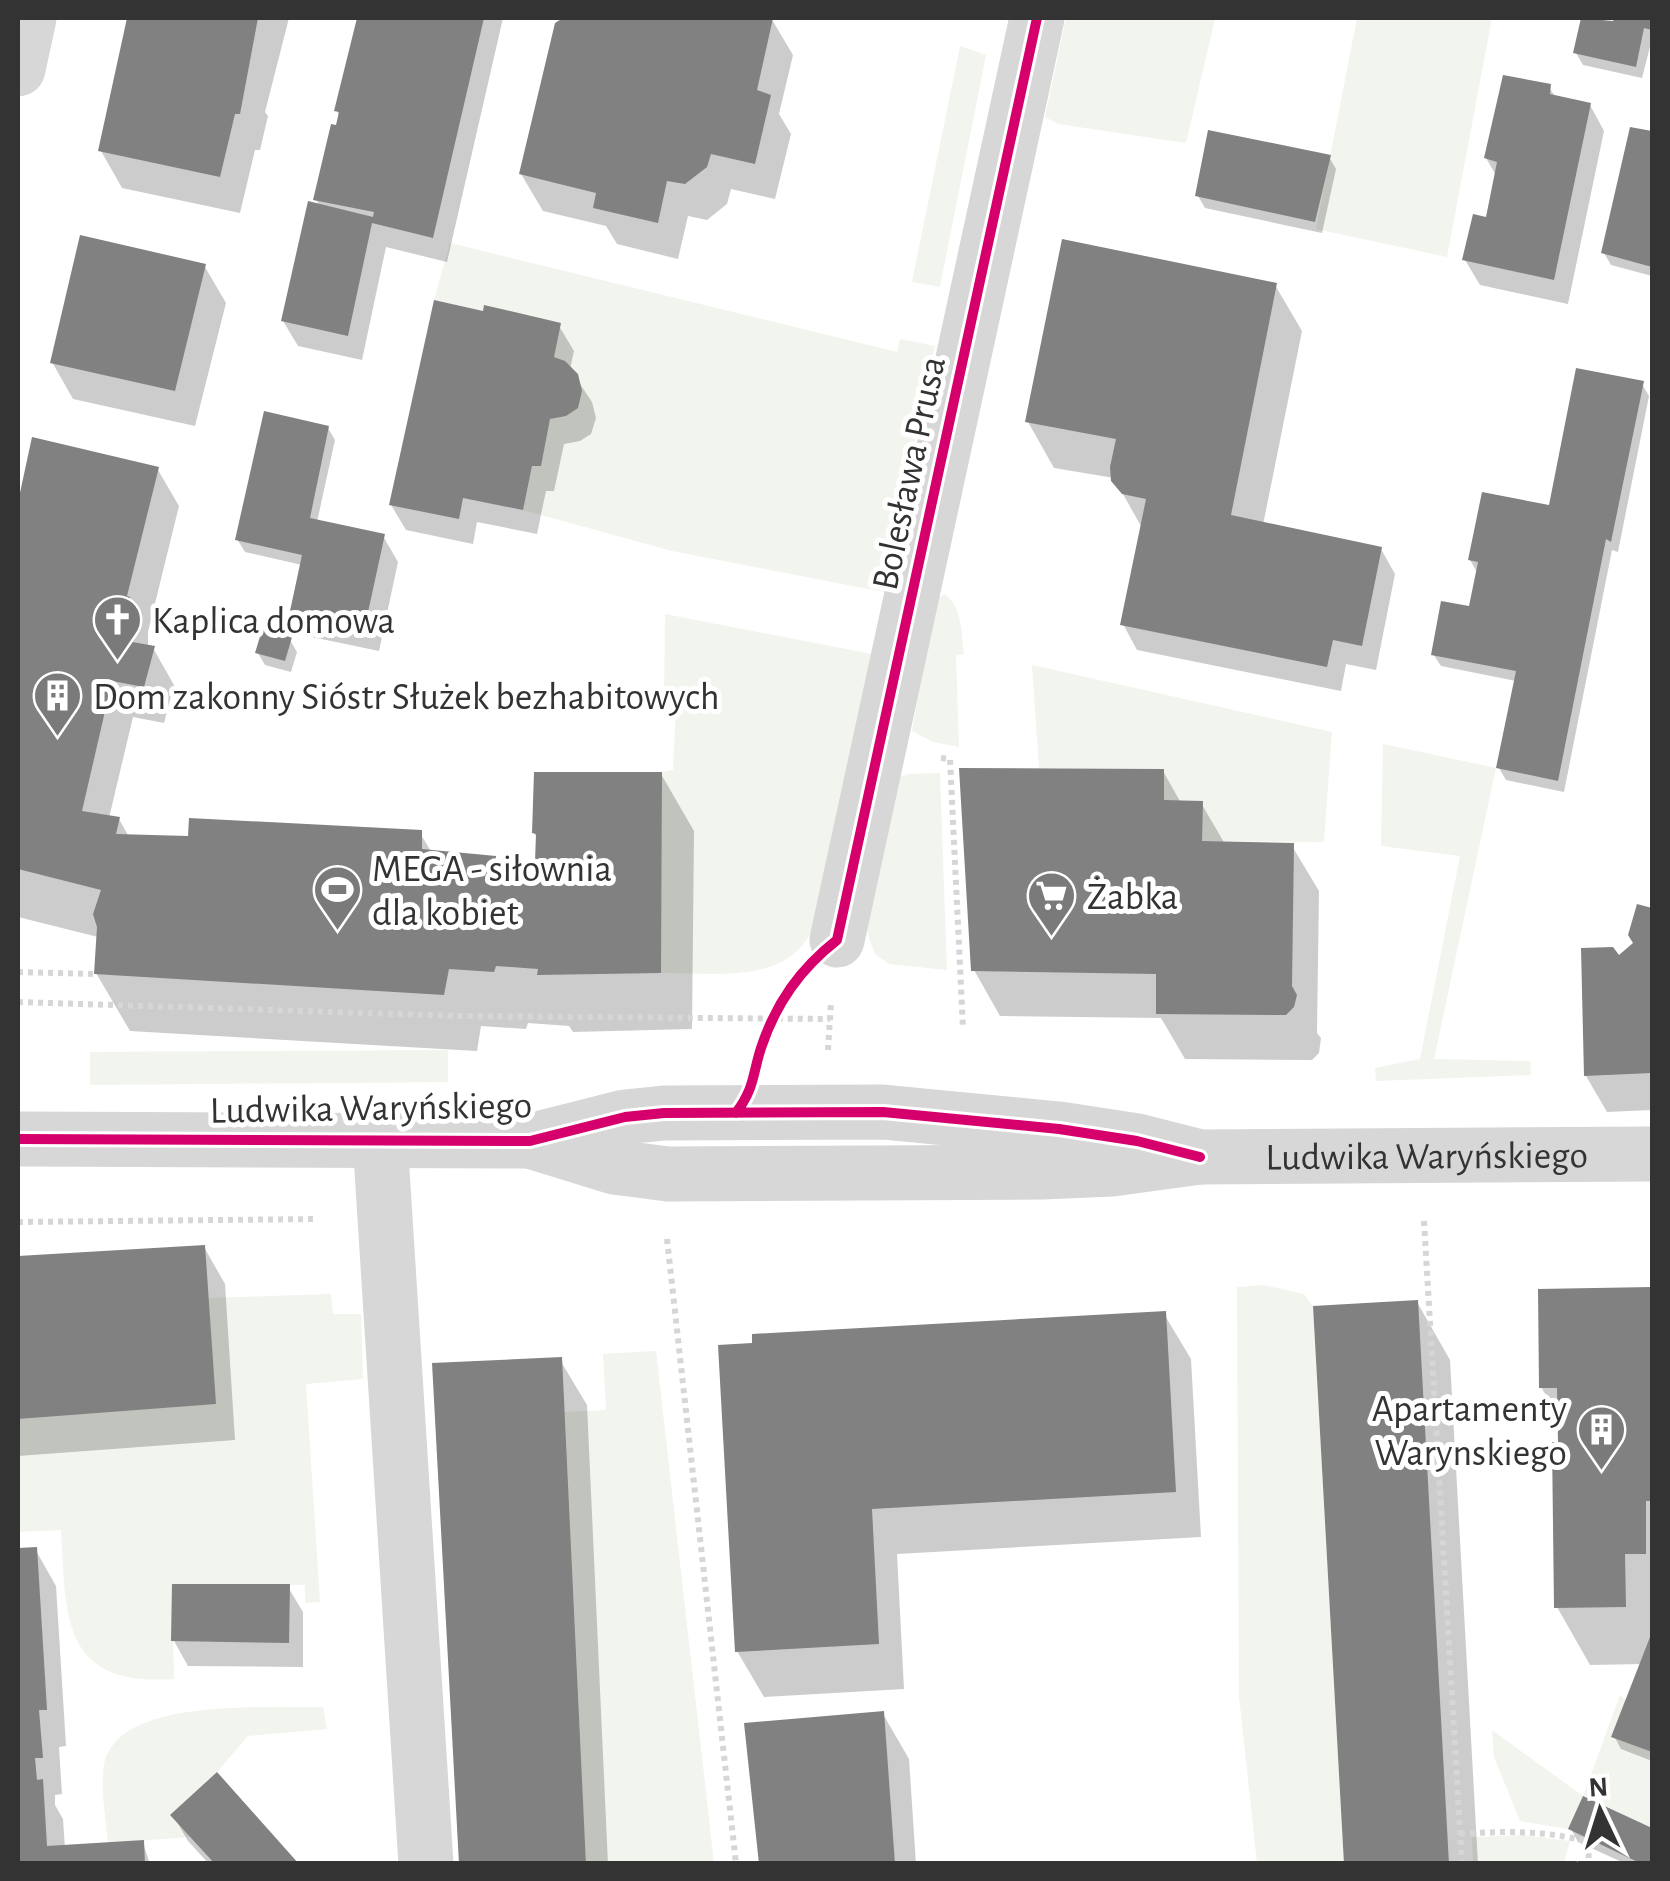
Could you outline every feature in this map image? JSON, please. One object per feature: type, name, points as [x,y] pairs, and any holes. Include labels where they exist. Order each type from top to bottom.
[{"type":"street","points":[[18,68],[29,18]]},
{"type":"street","name":"Bolesława Prusa","points":[[837,940],[1037,18]]},
{"type":"street","name":"Ludwika Waryńskiego","points":[[18,1138],[530,1140],[625,1117],[883,1112],[1136,1141],[1200,1157]]},
{"type":"street","points":[[380,1139],[426,1864]]},
{"type":"street","name":"Ludwika Waryńskiego","points":[[530,1140],[614,1167],[668,1174],[1042,1172],[1112,1169],[1200,1157],[1652,1154]]},
{"type":"path","points":[[880,750],[950,759],[964,1028]]},
{"type":"path","points":[[736,1113],[751,1093],[760,1050],[798,975],[837,940]]},
{"type":"path","points":[[18,972],[94,974]]},
{"type":"path","points":[[18,1002],[460,1016],[830,1019]]},
{"type":"path","points":[[1422,1210],[1462,1864]]},
{"type":"path","points":[[18,1222],[384,1218]]},
{"type":"path","points":[[665,1221],[736,1864]]},
{"type":"path","points":[[1460,1834],[1524,1831],[1571,1838],[1588,1842],[1589,1864]]},
{"type":"shaded area","points":[[1066,18],[1215,19],[1186,143],[1058,124],[1045,117]]},
{"type":"shaded area","points":[[1357,18],[1492,18],[1447,257],[1316,229]]},
{"type":"shaded area","points":[[960,46],[986,55],[940,287],[912,282]]},
{"type":"shaded area","points":[[450,243],[897,352],[900,339],[935,346],[884,592],[672,551],[523,510],[532,466],[541,465],[550,419],[566,416],[578,408],[580,384],[569,365],[554,357],[560,324],[484,305],[483,311],[434,300]]},
{"type":"shaded area","points":[[944,594],[958,613],[964,654],[956,655],[959,747],[933,742],[912,731],[934,602]]},
{"type":"shaded area","points":[[665,614],[872,654],[812,930],[800,948],[766,968],[725,974],[661,973],[662,772],[673,770],[676,708],[664,706]]},
{"type":"shaded area","points":[[1032,665],[1332,732],[1324,842],[1202,841],[1202,801],[1164,800],[1164,769],[1039,768]]},
{"type":"shaded area","points":[[1383,744],[1496,768],[1434,1059],[1530,1061],[1531,1075],[1376,1081],[1375,1068],[1420,1059],[1460,856],[1381,846]]},
{"type":"shaded area","points":[[940,773],[947,970],[889,964],[875,954],[865,918],[898,778]]},
{"type":"shaded area","points":[[448,1050],[448,1082],[90,1085],[90,1052]]},
{"type":"shaded area","points":[[1263,1285],[1304,1294],[1313,1306],[1344,1863],[1257,1863],[1239,1696],[1237,1287]]},
{"type":"shaded area","points":[[331,1294],[333,1314],[361,1314],[363,1379],[306,1384],[320,1602],[305,1603],[305,1585],[172,1584],[174,1679],[137,1678],[109,1671],[90,1658],[77,1640],[69,1617],[61,1530],[18,1532],[18,1419],[215,1404],[209,1298]]},
{"type":"shaded area","points":[[656,1351],[714,1863],[586,1863],[565,1412],[606,1410],[603,1354]]},
{"type":"shaded area","points":[[1620,1695],[1626,1700],[1611,1736],[1652,1752],[1652,1828],[1584,1796],[1568,1829],[1520,1821],[1494,1757],[1492,1730],[1583,1796]]},
{"type":"shaded area","points":[[323,1707],[327,1729],[248,1736],[217,1772],[170,1815],[191,1837],[108,1843],[104,1765],[115,1742],[136,1727],[198,1710]]},
{"type":"shaded area","points":[[1523,1835],[1570,1841],[1564,1863],[1473,1863],[1472,1837]]},
{"type":"building","points":[[127,18],[258,18],[240,114],[235,114],[220,177],[98,151]]},
{"type":"building","points":[[357,18],[484,18],[433,238],[372,223],[348,336],[281,321],[308,201],[373,217],[374,212],[313,200],[331,124],[336,125],[339,112],[334,111]]},
{"type":"building","points":[[563,18],[773,18],[757,90],[771,95],[755,164],[711,154],[707,167],[685,184],[667,181],[658,223],[593,208],[596,193],[519,174],[555,23]]},
{"type":"building","points":[[1581,18],[1652,18],[1652,30],[1644,28],[1636,67],[1573,53]]},
{"type":"building","points":[[1503,75],[1551,84],[1550,94],[1591,103],[1554,280],[1462,260],[1473,214],[1486,217],[1497,162],[1484,158]]},
{"type":"building","points":[[1630,127],[1652,131],[1652,267],[1601,253]]},
{"type":"building","points":[[1208,130],[1331,155],[1315,222],[1195,196]]},
{"type":"building","points":[[80,235],[206,264],[175,391],[50,363]]},
{"type":"building","points":[[1062,239],[1277,283],[1231,515],[1382,547],[1362,646],[1333,640],[1327,667],[1120,625],[1146,499],[1122,494],[1111,481],[1116,439],[1025,422]]},
{"type":"building","points":[[434,300],[483,311],[484,305],[561,323],[554,357],[565,361],[578,374],[582,391],[578,408],[566,416],[550,419],[541,466],[532,466],[523,510],[463,498],[459,519],[389,505]]},
{"type":"building","points":[[1576,368],[1644,381],[1611,542],[1606,539],[1558,781],[1496,768],[1516,671],[1431,655],[1441,601],[1469,606],[1478,562],[1468,560],[1482,492],[1549,505]]},
{"type":"building","points":[[264,411],[329,426],[310,518],[385,534],[365,626],[290,611],[302,555],[235,540]]},
{"type":"building","points":[[32,437],[159,467],[127,596],[130,597],[121,640],[155,646],[144,687],[112,681],[82,811],[120,817],[116,834],[188,836],[189,818],[422,830],[422,849],[496,856],[496,863],[535,861],[534,772],[662,772],[661,973],[537,975],[538,969],[496,966],[494,972],[449,969],[444,995],[94,974],[97,927],[93,914],[101,890],[18,869],[18,502]]},
{"type":"building","points":[[262,630],[292,637],[285,661],[255,653]]},
{"type":"building","points":[[959,768],[1164,769],[1164,800],[1203,801],[1202,841],[1294,843],[1294,1007],[1286,1015],[1156,1014],[1156,974],[971,971]]},
{"type":"building","points":[[1637,904],[1652,908],[1652,1073],[1584,1076],[1581,948],[1613,947],[1619,955],[1633,943],[1628,935]]},
{"type":"building","points":[[205,1245],[216,1404],[18,1419],[18,1256]]},
{"type":"building","name":"Apartamenty Warynskiego","points":[[1652,1287],[1652,1501],[1646,1501],[1646,1554],[1625,1554],[1626,1607],[1554,1608],[1552,1442],[1558,1443],[1557,1388],[1539,1388],[1538,1289]]},
{"type":"building","points":[[1418,1300],[1449,1864],[1344,1864],[1313,1306]]},
{"type":"building","points":[[1166,1311],[1176,1492],[872,1509],[879,1644],[735,1652],[718,1345],[752,1343],[752,1334]]},
{"type":"building","points":[[562,1357],[586,1864],[459,1864],[432,1363]]},
{"type":"building","points":[[37,1547],[47,1710],[39,1710],[43,1758],[35,1758],[37,1780],[43,1779],[47,1846],[144,1840],[145,1864],[18,1864],[18,1548]]},
{"type":"building","points":[[172,1584],[290,1584],[289,1643],[171,1641]]},
{"type":"building","points":[[1652,1632],[1652,1752],[1611,1737]]},
{"type":"building","points":[[884,1711],[895,1864],[759,1864],[744,1723]]},
{"type":"building","points":[[217,1772],[299,1864],[215,1864],[170,1815]]},
{"type":"building","points":[[1583,1796],[1652,1828],[1652,1864],[1642,1864],[1568,1829]]},
{"type":"cycle path","points":[[736,1113],[750,1088],[761,1048],[782,1002],[801,975],[837,940],[1037,18]]},
{"type":"cycle path","points":[[18,1139],[530,1141],[625,1117],[664,1113],[883,1112],[1059,1129],[1137,1141],[1200,1157]]},
{"type":"place","name":"Kaplica domowa","points":[[117,662]]},
{"type":"place","name":"Dom zakonny Sióstr Służek bezhabitowych","points":[[58,738]]},
{"type":"place","name":"MEGA - siłownia dla kobiet","points":[[337,932]]},
{"type":"place","name":"Żabka","points":[[1052,938]]},
{"type":"place","name":"Apartamenty Warynskiego","points":[[1602,1472]]}]
